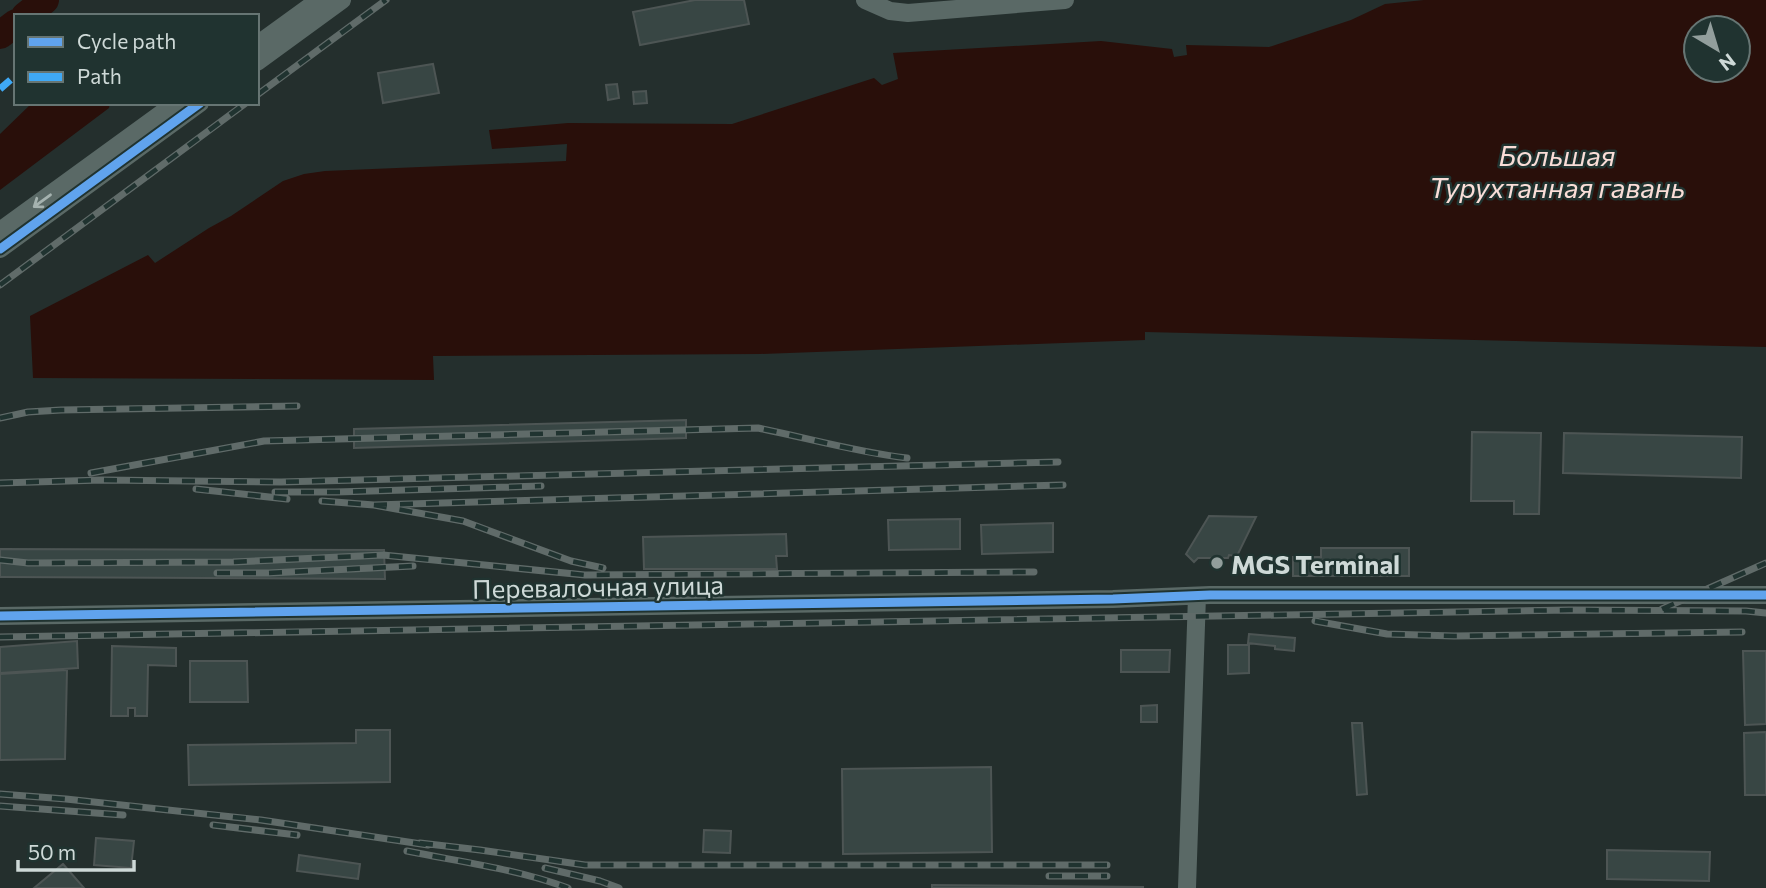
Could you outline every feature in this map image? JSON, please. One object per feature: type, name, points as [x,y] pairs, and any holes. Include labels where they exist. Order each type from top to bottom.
[{"type":"street","points":[[259,44],[319,0]]},
{"type":"street","points":[[259,61],[342,0]]},
{"type":"street","points":[[865,0],[890,11],[908,13],[1065,0]]},
{"type":"street","points":[[0,231],[173,105]]},
{"type":"street","points":[[0,249],[197,105]]},
{"type":"street","name":"Перевалочная улица","points":[[0,616],[1113,600],[1197,596],[1766,595]]},
{"type":"street","points":[[1187,888],[1197,596]]},
{"type":"water","name":"Большая Турухтанная гавань","points":[[1424,0],[1766,0],[1766,347],[1145,332],[1145,340],[760,354],[433,356],[434,380],[33,378],[30,316],[148,255],[155,263],[283,181],[304,174],[566,161],[567,144],[492,149],[489,130],[568,123],[732,124],[874,78],[882,85],[898,79],[893,53],[1101,41],[1172,49],[1174,57],[1187,55],[1186,45],[1269,47],[1351,20],[1385,4]]},
{"type":"water","points":[[30,105],[110,105],[0,190],[0,134]]},
{"type":"building","points":[[695,0],[744,0],[749,24],[640,45],[633,12]]},
{"type":"building","points":[[433,64],[439,93],[383,103],[378,73]]},
{"type":"building","points":[[617,84],[619,98],[608,100],[606,85]]},
{"type":"building","points":[[646,91],[647,103],[634,104],[633,92]]},
{"type":"building","points":[[686,420],[686,438],[354,448],[354,429]]},
{"type":"building","points":[[1472,432],[1541,433],[1539,514],[1514,514],[1514,501],[1471,501]]},
{"type":"building","points":[[1564,433],[1742,437],[1741,478],[1563,473]]},
{"type":"building","points":[[1209,516],[1256,517],[1237,556],[1198,558],[1194,562],[1186,554]]},
{"type":"building","points":[[960,519],[960,549],[889,550],[888,520]]},
{"type":"building","points":[[1053,523],[1053,552],[982,554],[981,525]]},
{"type":"building","points":[[786,534],[787,556],[776,556],[777,569],[644,569],[643,537]]},
{"type":"building","points":[[1321,548],[1409,548],[1409,576],[1293,576],[1293,557],[1321,557]]},
{"type":"building","points":[[0,549],[384,550],[385,579],[0,577]]},
{"type":"building","points":[[1249,634],[1295,638],[1294,651],[1248,643]]},
{"type":"building","points":[[77,641],[78,668],[0,673],[0,647]]},
{"type":"building","points":[[1228,645],[1249,645],[1249,673],[1228,674]]},
{"type":"building","points":[[112,646],[176,648],[176,666],[148,665],[147,716],[135,716],[135,708],[128,708],[128,716],[111,716]]},
{"type":"building","points":[[1121,650],[1170,650],[1169,672],[1121,672]]},
{"type":"building","points":[[1743,651],[1766,651],[1766,724],[1745,725]]},
{"type":"building","points":[[190,661],[247,661],[248,702],[190,702]]},
{"type":"building","points":[[67,670],[65,759],[0,760],[0,674]]},
{"type":"building","points":[[1157,705],[1157,722],[1141,722],[1141,706]]},
{"type":"building","points":[[1352,723],[1362,723],[1367,794],[1357,795]]},
{"type":"building","points":[[356,730],[390,730],[390,782],[189,785],[188,745],[356,743]]},
{"type":"building","points":[[1766,732],[1766,795],[1745,795],[1744,733]]},
{"type":"building","points":[[991,767],[992,852],[843,854],[842,769]]},
{"type":"building","points":[[704,830],[731,831],[730,853],[703,852]]},
{"type":"building","points":[[96,838],[134,841],[131,868],[94,865]]},
{"type":"building","points":[[1607,850],[1710,852],[1709,881],[1607,879]]},
{"type":"building","points":[[299,855],[360,864],[358,879],[297,871]]},
{"type":"building","points":[[63,864],[84,888],[34,888]]},
{"type":"building","points":[[932,885],[1143,887],[1143,888],[932,888]]},
{"type":"waterway","points":[[28,14],[45,0]]},
{"type":"waterway","points":[[0,35],[14,24]]},
{"type":"railway","points":[[259,94],[386,0]]},
{"type":"railway","points":[[0,285],[243,105]]},
{"type":"railway","points":[[0,418],[28,412],[61,410],[297,406]]},
{"type":"railway","points":[[91,473],[264,441],[758,428],[851,449],[907,458]]},
{"type":"railway","points":[[0,483],[102,480],[281,482],[1058,462]]},
{"type":"railway","points":[[374,505],[1063,485]]},
{"type":"railway","points":[[275,492],[541,486]]},
{"type":"railway","points":[[196,489],[287,499]]},
{"type":"railway","points":[[322,501],[374,505],[463,521],[571,561],[603,568]]},
{"type":"railway","points":[[0,560],[28,563],[233,562],[383,555],[585,575],[1034,572]]},
{"type":"railway","points":[[1662,609],[1766,563]]},
{"type":"railway","points":[[217,573],[413,566]]},
{"type":"railway","points":[[0,637],[1569,610],[1766,613]]},
{"type":"railway","points":[[1315,621],[1387,634],[1454,636],[1742,632]]},
{"type":"railway","points":[[0,794],[261,820],[428,845]]},
{"type":"railway","points":[[0,806],[123,815]]},
{"type":"railway","points":[[213,825],[297,835]]},
{"type":"railway","points":[[420,843],[585,865],[1107,865]]},
{"type":"railway","points":[[407,851],[509,871],[568,888]]},
{"type":"railway","points":[[545,868],[619,888]]},
{"type":"railway","points":[[1049,876],[1107,876]]},
{"type":"marked path","points":[[0,89],[14,77]]},
{"type":"cycle path","points":[[0,249],[197,105]]},
{"type":"cycle path","points":[[0,616],[1113,599],[1210,595],[1766,595]]},
{"type":"place","name":"MGS Terminal","points":[[1217,563]]}]
